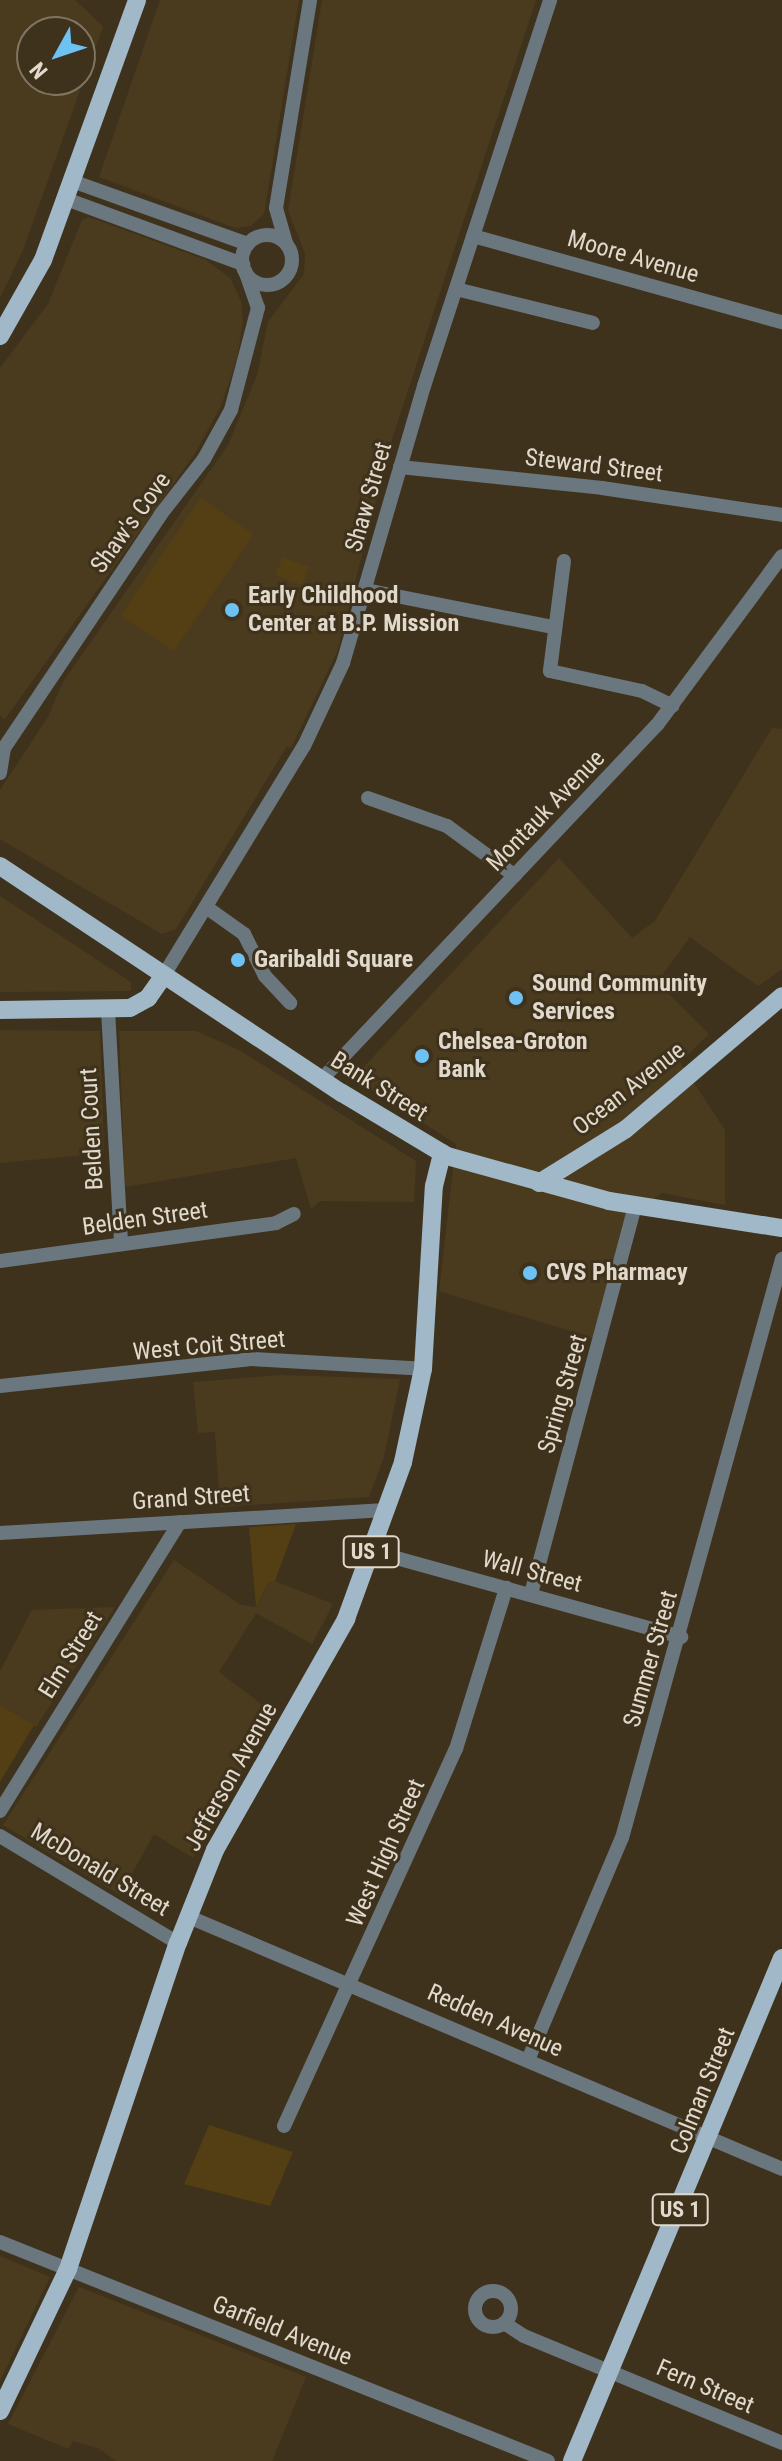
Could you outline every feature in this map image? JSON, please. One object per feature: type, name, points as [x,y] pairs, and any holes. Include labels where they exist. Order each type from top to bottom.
[{"type":"main road","points":[[0,336],[36,278],[137,0]]},
{"type":"main road","name":"Bank Street","points":[[0,866],[322,1079],[442,1153],[539,1183],[635,1205],[782,1228]]},
{"type":"main road","points":[[0,1010],[108,1010],[140,1004],[164,975]]},
{"type":"main road","name":"Ocean Avenue","points":[[539,1183],[626,1129],[782,996]]},
{"type":"main road","name":"Jefferson Avenue","points":[[0,2411],[68,2269],[178,1943],[215,1850],[346,1619],[403,1462],[423,1369],[434,1186],[442,1153]]},
{"type":"main road","name":"Colman Street","points":[[572,2461],[710,2139],[782,1958]]},
{"type":"street","points":[[258,308],[244,268],[254,240],[276,208],[310,0]]},
{"type":"street","name":"Shaw Street","points":[[164,975],[319,719],[366,590],[400,467],[550,0]]},
{"type":"street","points":[[69,190],[254,240],[274,236],[286,243]]},
{"type":"street","points":[[69,190],[244,268],[261,285],[281,281],[292,264],[276,208]]},
{"type":"street","name":"Moore Avenue","points":[[473,236],[782,322]]},
{"type":"street","name":"Shaw's Cove","points":[[0,773],[2,748],[219,435],[245,373],[258,308],[281,281]]},
{"type":"street","points":[[456,289],[593,323]]},
{"type":"street","name":"Steward Street","points":[[400,467],[602,488],[782,515]]},
{"type":"street","name":"Montauk Avenue","points":[[322,1079],[673,706],[781,558]]},
{"type":"street","points":[[564,561],[547,663],[552,672],[642,691],[673,706]]},
{"type":"street","points":[[366,590],[553,627]]},
{"type":"street","points":[[368,798],[447,826],[515,876]]},
{"type":"street","points":[[206,907],[244,934],[265,976],[290,1003]]},
{"type":"street","name":"Belden Court","points":[[108,1010],[121,1244]]},
{"type":"street","name":"Spring Street","points":[[531,1594],[635,1205]]},
{"type":"street","name":"Belden Street","points":[[0,1261],[276,1223],[294,1214]]},
{"type":"street","name":"Summer Street","points":[[528,2060],[622,1838],[681,1637],[782,1259]]},
{"type":"street","name":"West Coit Street","points":[[0,1386],[252,1359],[423,1369]]},
{"type":"street","name":"Grand Street","points":[[0,1533],[385,1510]]},
{"type":"street","name":"Elm Street","points":[[0,1811],[180,1522]]},
{"type":"street","name":"Wall Street","points":[[371,1551],[681,1637]]},
{"type":"street","name":"West High Street","points":[[284,2126],[353,1982],[456,1749],[506,1588]]},
{"type":"street","name":"McDonald Street","points":[[0,1836],[178,1943]]},
{"type":"street","name":"Redden Avenue","points":[[189,1917],[353,1982],[782,2169]]},
{"type":"street","name":"Garfield Avenue","points":[[0,2242],[548,2461]]},
{"type":"street","name":"Fern Street","points":[[504,2323],[782,2443]]},
{"type":"shaded area","points":[[0,0],[75,0],[92,16],[16,16],[16,96],[78,96],[23,250],[0,298]]},
{"type":"shaded area","points":[[160,0],[299,0],[264,214],[251,226],[235,228],[99,177]]},
{"type":"shaded area","points":[[322,0],[536,0],[392,439],[337,652],[291,748],[287,746],[176,929],[162,934],[0,839],[0,790],[48,717],[63,682],[228,445],[257,375],[268,322],[304,274],[305,253],[288,211]]},
{"type":"shaded area","points":[[96,20],[103,26],[96,46]]},
{"type":"shaded area","points":[[89,217],[206,260],[230,278],[241,301],[243,321],[237,358],[221,406],[194,455],[5,719],[0,716],[0,368],[48,304],[82,220]]},
{"type":"shaded area","points":[[201,498],[253,534],[174,651],[121,615]]},
{"type":"shaded area","points":[[283,557],[309,567],[302,585],[275,575]]},
{"type":"shaded area","points":[[772,728],[782,729],[782,969],[758,986],[690,937],[657,982],[709,1034],[680,1062],[725,1130],[725,1205],[662,1193],[623,1222],[593,1338],[439,1291],[456,1144],[372,1090],[361,1070],[559,858],[632,938],[655,921]]},
{"type":"shaded area","points":[[0,896],[131,982],[131,991],[0,992]]},
{"type":"shaded area","points":[[0,1030],[100,1031],[104,1153],[0,1163]]},
{"type":"shaded area","points":[[119,1031],[196,1031],[239,1050],[416,1161],[414,1202],[320,1201],[311,1209],[296,1158],[125,1187]]},
{"type":"shaded area","points":[[281,1375],[400,1379],[384,1457],[369,1497],[220,1507],[215,1432],[198,1433],[193,1382]]},
{"type":"shaded area","points":[[296,1524],[275,1581],[268,1583],[256,1607],[249,1527]]},
{"type":"shaded area","points":[[174,1560],[241,1605],[256,1607],[269,1582],[275,1581],[333,1604],[312,1644],[256,1613],[219,1672],[273,1713],[193,1858],[154,1834],[120,1895],[3,1825]]},
{"type":"shaded area","points":[[115,1607],[36,1727],[0,1705],[0,1671],[32,1610]]},
{"type":"shaded area","points":[[0,1705],[34,1725],[0,1782]]},
{"type":"shaded area","points":[[209,2125],[293,2152],[270,2206],[184,2184]]},
{"type":"shaded area","points":[[0,2256],[50,2277],[0,2381]]},
{"type":"shaded area","points":[[79,2287],[306,2377],[272,2461],[116,2461],[100,2449],[73,2441],[69,2449],[8,2424]]},
{"type":"place","name":"Early Childhood Center at B.P. Mission","points":[[232,610]]},
{"type":"place","name":"Garibaldi Square","points":[[238,960]]},
{"type":"place","name":"Sound Community Services","points":[[516,998]]},
{"type":"place","name":"Chelsea-Groton Bank","points":[[422,1056]]},
{"type":"place","name":"CVS Pharmacy","points":[[530,1273]]}]
